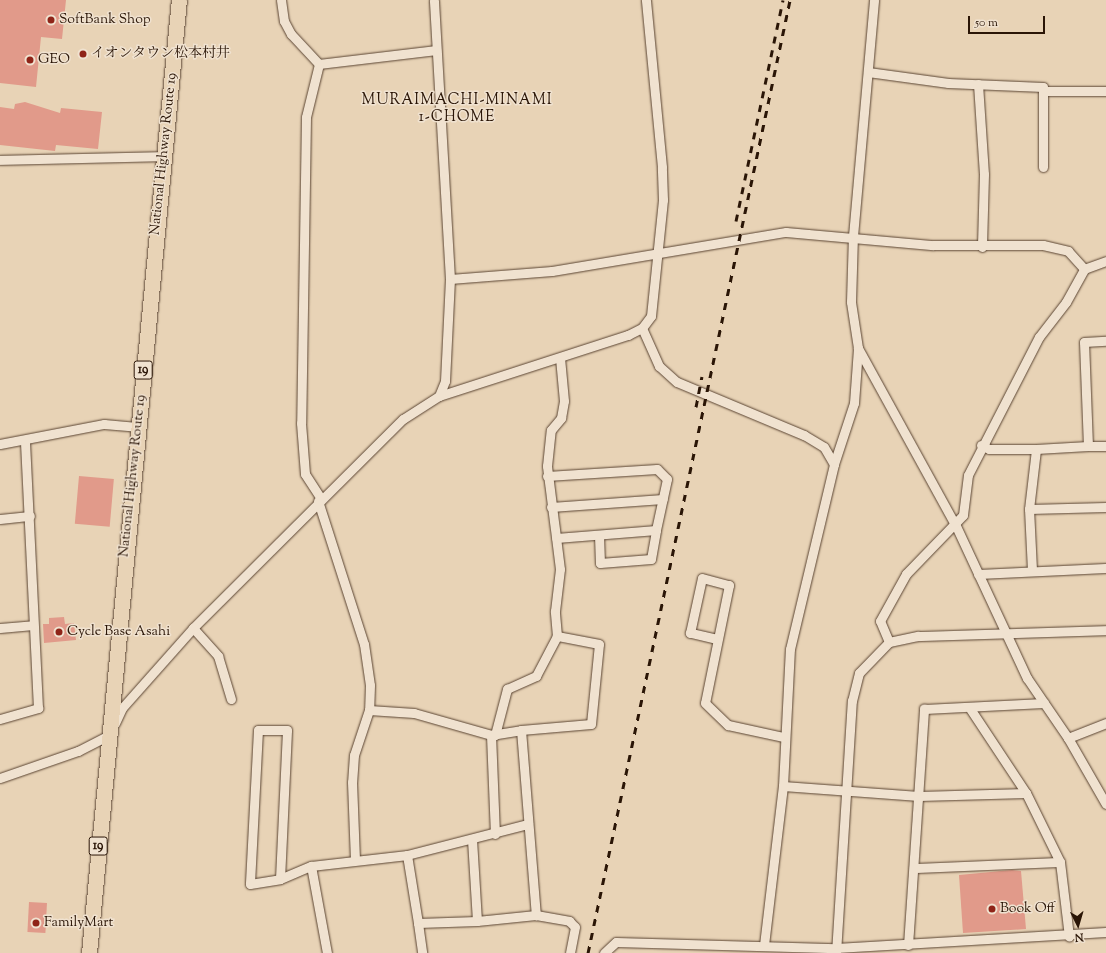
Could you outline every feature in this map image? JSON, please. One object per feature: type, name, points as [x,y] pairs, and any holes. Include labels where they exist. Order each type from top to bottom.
[{"type":"highway","name":"National Highway Route 19","points":[[89,953],[107,739],[179,0]]},
{"type":"street","points":[[282,0],[284,21],[291,34],[319,64]]},
{"type":"street","points":[[434,0],[450,279],[447,365],[439,396]]},
{"type":"street","points":[[0,778],[107,739],[122,708],[193,628],[403,419],[439,396],[560,358],[642,328],[651,316],[655,300],[662,166],[646,0]]},
{"type":"street","points":[[764,945],[783,786],[783,737],[790,649],[834,464],[854,403],[858,348],[851,302],[853,236],[874,0]]},
{"type":"street","points":[[319,64],[436,50]]},
{"type":"street","points":[[319,64],[306,117],[301,423],[305,474],[320,500],[364,644],[369,710],[354,755],[352,782],[355,859]]},
{"type":"street","points":[[868,72],[978,84],[1043,87],[1043,167]]},
{"type":"street","points":[[978,84],[984,174],[982,247]]},
{"type":"street","points":[[1043,91],[1106,91]]},
{"type":"street","points":[[0,160],[164,156]]},
{"type":"street","points":[[450,279],[552,271],[786,232],[982,247],[1043,245],[1068,251],[1084,269]]},
{"type":"street","points":[[889,642],[880,621],[906,574],[956,526],[963,515],[968,475],[981,445],[1004,409],[1038,337],[1066,302],[1084,269],[1106,262]]},
{"type":"street","points":[[642,328],[659,366],[676,382],[804,435],[824,447],[834,464]]},
{"type":"street","points":[[1088,446],[1084,342],[1106,341]]},
{"type":"street","points":[[858,348],[956,526],[1004,633],[1044,703],[1068,738],[1106,804]]},
{"type":"street","points":[[495,834],[493,735],[507,689],[536,676],[557,636],[555,612],[560,569],[547,476],[551,430],[561,418],[564,401],[560,358]]},
{"type":"street","points":[[0,444],[25,442],[104,424],[137,427]]},
{"type":"street","points":[[0,719],[38,708],[33,625],[30,516],[25,442]]},
{"type":"street","points":[[981,445],[989,449],[1036,449],[1106,446]]},
{"type":"street","points":[[1032,570],[1029,509],[1036,449]]},
{"type":"street","points":[[547,476],[656,469],[667,480],[650,559],[600,563],[599,535]]},
{"type":"street","points":[[551,508],[663,499]]},
{"type":"street","points":[[1029,509],[1106,507]]},
{"type":"street","points":[[0,519],[30,516]]},
{"type":"street","points":[[556,538],[656,530]]},
{"type":"street","points":[[978,574],[1032,570],[1106,568]]},
{"type":"street","points":[[717,639],[690,633],[702,578],[729,585],[705,702],[728,725],[783,737]]},
{"type":"street","points":[[0,628],[33,625]]},
{"type":"street","points":[[193,628],[218,656],[231,699]]},
{"type":"street","points":[[836,950],[852,701],[859,673],[889,642],[918,636],[1106,630]]},
{"type":"street","points":[[369,710],[414,713],[493,735],[521,730],[591,724],[599,644],[557,636]]},
{"type":"street","points":[[908,945],[915,868],[924,709],[1044,703]]},
{"type":"street","points":[[969,707],[1026,793],[1060,862],[1069,936]]},
{"type":"street","points":[[1068,738],[1106,723]]},
{"type":"street","points":[[280,879],[287,730],[258,730],[250,884],[280,879],[311,866],[355,859],[407,855],[472,840],[528,824]]},
{"type":"street","points":[[521,730],[536,915]]},
{"type":"street","points":[[783,786],[847,792],[919,796],[1026,793]]},
{"type":"street","points":[[472,840],[477,921]]},
{"type":"street","points":[[407,855],[422,953]]},
{"type":"street","points":[[915,868],[1060,862]]},
{"type":"street","points":[[311,866],[327,953]]},
{"type":"street","points":[[418,923],[477,921],[536,915],[569,920],[575,927],[570,953]]},
{"type":"street","points":[[604,953],[616,942],[728,949],[764,945],[836,950],[1069,936],[1106,932]]},
{"type":"building","points":[[0,0],[66,0],[62,39],[41,37],[36,87],[0,83]]},
{"type":"building","points":[[25,102],[60,113],[61,108],[102,112],[98,149],[56,145],[55,151],[0,145],[0,107],[14,109],[15,104]]},
{"type":"building","points":[[79,476],[114,479],[110,527],[75,524]]},
{"type":"building","name":"Cycle Base Asahi","points":[[64,617],[65,624],[74,623],[76,640],[44,643],[43,624],[49,624],[49,618]]},
{"type":"building","name":"Book Off","points":[[1012,870],[1021,871],[1026,929],[963,933],[959,875]]},
{"type":"building","name":"FamilyMart","points":[[29,902],[47,903],[45,933],[27,932]]},
{"type":"railway","points":[[736,221],[783,0]]},
{"type":"railway","points":[[588,953],[790,0]]},
{"type":"railway","points":[[696,407],[702,377]]},
{"type":"place","name":"SoftBank Shop","points":[[51,20]]},
{"type":"place","name":"イオンタウン松本村井","points":[[83,54]]},
{"type":"place","name":"GEO","points":[[30,60]]},
{"type":"place","name":"Cycle Base Asahi","points":[[59,632]]},
{"type":"place","name":"Book Off","points":[[992,909]]},
{"type":"place","name":"FamilyMart","points":[[36,923]]},
{"type":"district","name":"MURAIMACHI-MINAMI 1-CHOME","points":[[457,108]]}]
